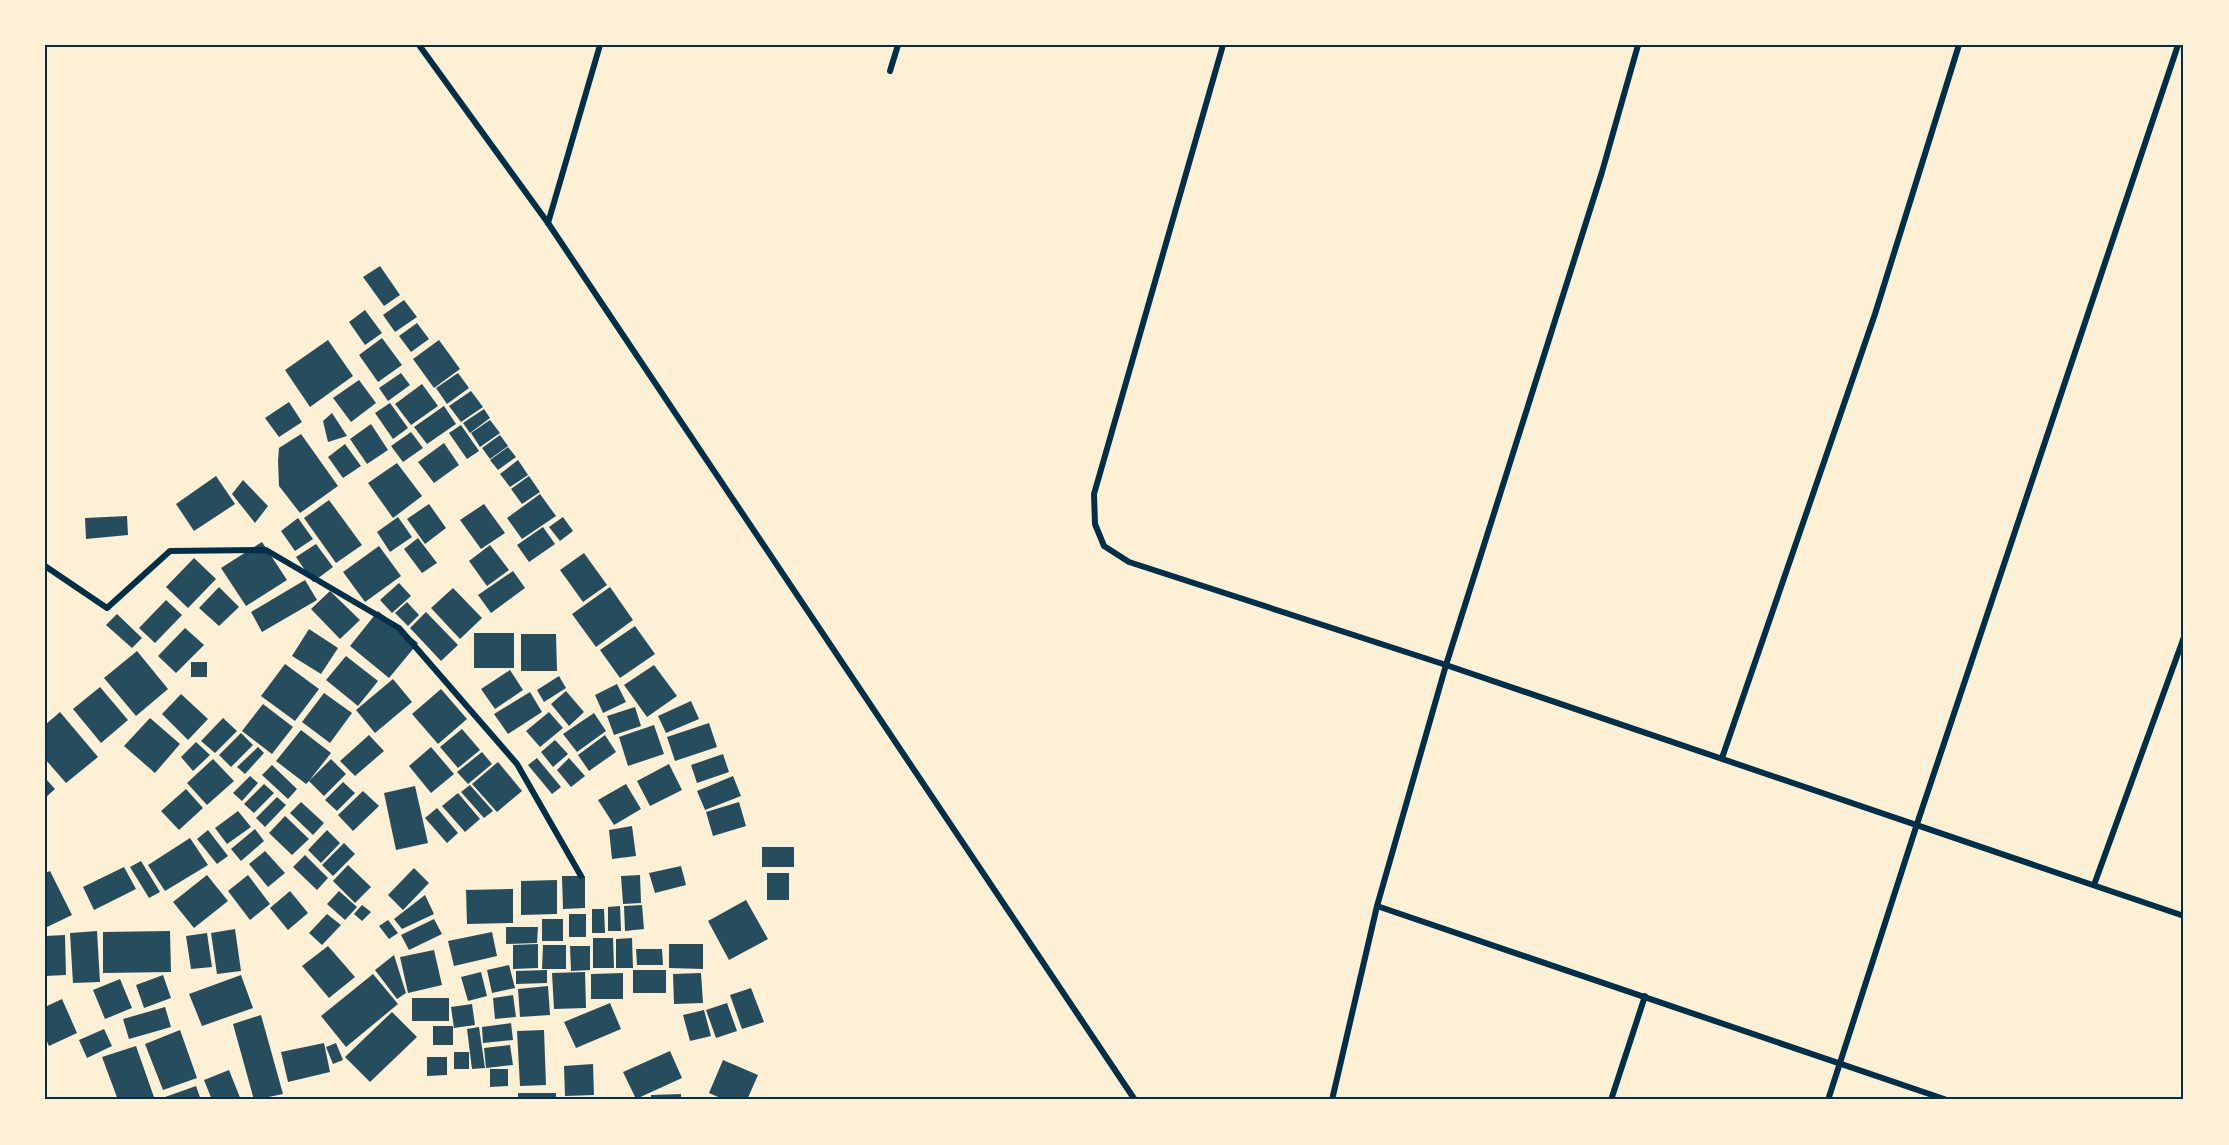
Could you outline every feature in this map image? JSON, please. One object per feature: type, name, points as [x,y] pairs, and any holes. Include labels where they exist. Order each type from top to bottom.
[{"type":"street","points":[[419,45],[548,223],[1136,1100]]},
{"type":"street","points":[[548,223],[600,45]]},
{"type":"street","points":[[890,71],[898,45]]},
{"type":"street","points":[[1223,45],[1094,494],[1095,524],[1104,546],[1129,562],[1446,664],[2184,916]]},
{"type":"street","points":[[1332,1100],[1377,906],[1446,664],[1602,172],[1638,45]]},
{"type":"street","points":[[1722,758],[1875,314],[1959,45]]},
{"type":"street","points":[[1828,1100],[1917,824],[2178,45]]},
{"type":"street","points":[[45,566],[107,608],[170,552],[266,550],[399,628],[517,764],[581,876]]},
{"type":"street","points":[[2094,885],[2184,637]]},
{"type":"street","points":[[1377,906],[1947,1100]]},
{"type":"street","points":[[1611,1100],[1645,996]]},
{"type":"building","points":[[380,266],[400,295],[384,306],[363,277]]},
{"type":"building","points":[[404,300],[417,317],[395,332],[383,315]]},
{"type":"building","points":[[365,310],[382,333],[365,345],[349,322]]},
{"type":"building","points":[[417,323],[429,339],[411,352],[399,336]]},
{"type":"building","points":[[382,338],[402,365],[378,382],[359,355]]},
{"type":"building","points":[[328,340],[353,376],[310,407],[285,370]]},
{"type":"building","points":[[439,340],[460,369],[434,388],[413,359]]},
{"type":"building","points":[[401,373],[410,385],[388,401],[379,388]]},
{"type":"building","points":[[458,373],[469,388],[447,404],[436,388]]},
{"type":"building","points":[[359,380],[376,403],[351,422],[333,398]]},
{"type":"building","points":[[422,384],[438,406],[411,425],[395,404]]},
{"type":"building","points":[[471,391],[483,407],[461,422],[449,406]]},
{"type":"building","points":[[289,402],[302,422],[279,437],[265,418]]},
{"type":"building","points":[[390,403],[408,428],[393,439],[375,413]]},
{"type":"building","points":[[444,406],[456,424],[427,444],[414,427]]},
{"type":"building","points":[[484,409],[490,418],[470,433],[463,423]]},
{"type":"building","points":[[332,413],[347,436],[328,442],[323,421]]},
{"type":"building","points":[[490,420],[500,433],[480,447],[471,433]]},
{"type":"building","points":[[371,424],[388,450],[367,464],[350,439]]},
{"type":"building","points":[[461,425],[479,451],[467,459],[449,433]]},
{"type":"building","points":[[411,432],[423,448],[403,462],[391,446]]},
{"type":"building","points":[[301,434],[338,486],[300,513],[279,486],[278,461],[279,448]]},
{"type":"building","points":[[500,435],[508,446],[490,459],[482,448]]},
{"type":"building","points":[[444,443],[459,465],[434,483],[418,462]]},
{"type":"building","points":[[345,444],[361,466],[343,478],[328,457]]},
{"type":"building","points":[[508,447],[516,457],[498,470],[490,460]]},
{"type":"building","points":[[518,460],[528,475],[510,487],[500,474]]},
{"type":"building","points":[[397,463],[422,496],[393,518],[368,483]]},
{"type":"building","points":[[216,476],[235,504],[194,531],[176,504]]},
{"type":"building","points":[[529,476],[540,492],[522,504],[511,489]]},
{"type":"building","points":[[243,480],[268,506],[255,523],[232,494]]},
{"type":"building","points":[[540,494],[556,516],[522,539],[507,518]]},
{"type":"building","points":[[329,500],[362,545],[336,563],[304,518]]},
{"type":"building","points":[[429,504],[446,528],[425,544],[407,519]]},
{"type":"building","points":[[484,504],[505,533],[481,549],[460,520]]},
{"type":"building","points":[[127,516],[128,535],[86,539],[85,518]]},
{"type":"building","points":[[398,517],[412,537],[390,552],[377,532]]},
{"type":"building","points":[[563,517],[573,531],[560,541],[549,527]]},
{"type":"building","points":[[298,518],[313,539],[295,551],[281,531]]},
{"type":"building","points":[[543,527],[555,544],[529,562],[517,545]]},
{"type":"building","points":[[418,538],[437,563],[422,573],[404,549]]},
{"type":"building","points":[[262,542],[287,580],[246,606],[221,568]]},
{"type":"building","points":[[316,544],[333,567],[313,582],[296,557]]},
{"type":"building","points":[[490,545],[509,570],[487,586],[469,561]]},
{"type":"building","points":[[379,546],[401,576],[365,602],[343,572]]},
{"type":"building","points":[[584,553],[607,585],[583,602],[560,570]]},
{"type":"building","points":[[194,558],[216,579],[188,608],[166,587]]},
{"type":"building","points":[[513,571],[525,588],[491,613],[478,595]]},
{"type":"building","points":[[305,580],[317,600],[262,632],[251,612]]},
{"type":"building","points":[[399,583],[411,596],[392,613],[380,600]]},
{"type":"building","points":[[219,587],[239,607],[219,626],[199,608]]},
{"type":"building","points":[[610,587],[633,620],[596,647],[572,614]]},
{"type":"building","points":[[453,588],[482,618],[460,639],[431,608]]},
{"type":"building","points":[[330,591],[360,620],[340,639],[311,609]]},
{"type":"building","points":[[166,600],[182,615],[155,643],[139,628]]},
{"type":"building","points":[[407,602],[419,615],[408,626],[395,613]]},
{"type":"building","points":[[378,611],[418,643],[389,678],[350,646]]},
{"type":"building","points":[[426,612],[458,645],[441,661],[410,628]]},
{"type":"building","points":[[117,614],[142,638],[132,648],[106,625]]},
{"type":"building","points":[[635,626],[655,654],[620,678],[600,650]]},
{"type":"building","points":[[185,628],[204,645],[176,673],[158,656]]},
{"type":"building","points":[[309,629],[338,648],[321,674],[292,656]]},
{"type":"building","points":[[474,633],[514,633],[514,668],[474,668]]},
{"type":"building","points":[[521,634],[556,634],[557,671],[521,671]]},
{"type":"building","points":[[137,651],[168,689],[136,716],[104,678]]},
{"type":"building","points":[[346,656],[378,681],[358,706],[326,680]]},
{"type":"building","points":[[191,662],[207,662],[207,677],[191,677]]},
{"type":"building","points":[[285,664],[319,689],[295,721],[261,696]]},
{"type":"building","points":[[654,665],[677,696],[647,717],[624,685]]},
{"type":"building","points":[[510,670],[523,690],[495,709],[481,689]]},
{"type":"building","points":[[559,676],[566,688],[544,702],[537,690]]},
{"type":"building","points":[[393,679],[412,702],[375,733],[356,710]]},
{"type":"building","points":[[617,684],[626,702],[603,713],[595,695]]},
{"type":"building","points":[[100,687],[128,720],[101,743],[73,709]]},
{"type":"building","points":[[441,689],[467,719],[438,744],[412,714]]},
{"type":"building","points":[[566,691],[584,712],[569,726],[551,704]]},
{"type":"building","points":[[530,692],[542,712],[508,734],[494,714]]},
{"type":"building","points":[[324,693],[352,713],[330,743],[302,722]]},
{"type":"building","points":[[181,694],[208,719],[188,740],[162,714]]},
{"type":"building","points":[[691,701],[699,719],[666,733],[658,716]]},
{"type":"building","points":[[263,704],[293,727],[272,754],[242,731]]},
{"type":"building","points":[[635,707],[641,726],[614,735],[607,716]]},
{"type":"building","points":[[60,712],[98,757],[66,783],[45,759],[45,725]]},
{"type":"building","points":[[549,712],[563,728],[540,747],[526,731]]},
{"type":"building","points":[[594,713],[606,731],[577,752],[563,734]]},
{"type":"building","points":[[150,718],[180,744],[155,773],[124,746]]},
{"type":"building","points":[[223,718],[237,731],[215,753],[201,741]]},
{"type":"building","points":[[709,723],[717,747],[675,761],[667,737]]},
{"type":"building","points":[[654,725],[664,754],[628,766],[619,737]]},
{"type":"building","points":[[462,729],[480,750],[458,768],[440,747]]},
{"type":"building","points":[[301,730],[331,753],[306,784],[276,761]]},
{"type":"building","points":[[241,733],[253,745],[231,767],[219,755]]},
{"type":"building","points":[[369,735],[384,751],[355,776],[340,761]]},
{"type":"building","points":[[605,735],[616,752],[589,771],[578,755]]},
{"type":"building","points":[[555,740],[568,754],[553,767],[541,752]]},
{"type":"building","points":[[196,742],[210,755],[193,771],[181,757]]},
{"type":"building","points":[[258,747],[264,753],[245,774],[237,767]]},
{"type":"building","points":[[431,747],[454,774],[431,793],[409,766]]},
{"type":"building","points":[[482,752],[492,764],[468,784],[457,772]]},
{"type":"building","points":[[723,754],[729,772],[697,783],[691,765]]},
{"type":"building","points":[[537,758],[561,787],[552,794],[528,765]]},
{"type":"building","points":[[569,758],[585,776],[571,787],[557,770]]},
{"type":"building","points":[[213,759],[234,781],[207,805],[187,783]]},
{"type":"building","points":[[331,759],[346,774],[324,796],[309,781]]},
{"type":"building","points":[[498,762],[522,791],[497,812],[472,784]]},
{"type":"building","points":[[669,764],[682,790],[650,806],[637,781]]},
{"type":"building","points":[[272,765],[297,789],[288,799],[262,775]]},
{"type":"building","points":[[250,776],[258,783],[242,801],[233,793]]},
{"type":"building","points":[[733,776],[741,796],[705,810],[697,791]]},
{"type":"building","points":[[45,778],[55,789],[45,798]]},
{"type":"building","points":[[343,782],[355,793],[337,811],[325,800]]},
{"type":"building","points":[[264,784],[274,793],[254,813],[244,804]]},
{"type":"building","points":[[626,784],[641,809],[614,825],[598,800]]},
{"type":"building","points":[[470,785],[493,811],[484,818],[461,792]]},
{"type":"building","points":[[415,786],[428,843],[396,850],[384,793]]},
{"type":"building","points":[[186,789],[203,808],[179,830],[161,811]]},
{"type":"building","points":[[363,791],[379,806],[353,831],[338,815]]},
{"type":"building","points":[[458,793],[480,819],[465,832],[442,806]]},
{"type":"building","points":[[277,797],[286,805],[265,827],[256,818]]},
{"type":"building","points":[[301,802],[324,823],[313,835],[290,813]]},
{"type":"building","points":[[739,802],[746,826],[713,836],[706,812]]},
{"type":"building","points":[[437,808],[458,833],[447,843],[425,818]]},
{"type":"building","points":[[238,811],[251,827],[227,844],[215,828]]},
{"type":"building","points":[[285,816],[309,839],[292,855],[269,833]]},
{"type":"building","points":[[632,826],[636,856],[612,859],[609,830]]},
{"type":"building","points":[[255,829],[264,841],[241,861],[231,849]]},
{"type":"building","points":[[208,830],[228,856],[217,864],[197,839]]},
{"type":"building","points":[[327,830],[340,843],[321,863],[308,850]]},
{"type":"building","points":[[190,838],[208,865],[165,891],[148,865]]},
{"type":"building","points":[[344,843],[355,854],[333,876],[322,865]]},
{"type":"building","points":[[762,847],[794,847],[794,867],[762,867]]},
{"type":"building","points":[[265,851],[285,873],[268,887],[249,864]]},
{"type":"building","points":[[305,855],[328,878],[317,890],[293,867]]},
{"type":"building","points":[[141,861],[160,892],[149,898],[130,867]]},
{"type":"building","points":[[348,865],[371,887],[355,903],[333,881]]},
{"type":"building","points":[[681,866],[686,885],[655,893],[649,873]]},
{"type":"building","points":[[124,867],[136,889],[94,910],[83,887]]},
{"type":"building","points":[[414,868],[429,883],[403,910],[388,895]]},
{"type":"building","points":[[50,871],[72,915],[45,928],[45,873]]},
{"type":"building","points":[[767,873],[789,873],[789,900],[767,900]]},
{"type":"building","points":[[207,875],[228,901],[194,928],[173,902]]},
{"type":"building","points":[[248,875],[270,904],[250,920],[228,891]]},
{"type":"building","points":[[640,875],[641,903],[623,904],[621,876]]},
{"type":"building","points":[[562,876],[585,876],[585,908],[563,909]]},
{"type":"building","points":[[557,880],[557,914],[521,915],[521,881]]},
{"type":"building","points":[[513,889],[513,923],[467,924],[466,890]]},
{"type":"building","points":[[290,891],[308,913],[288,930],[270,908]]},
{"type":"building","points":[[339,891],[357,907],[345,920],[327,904]]},
{"type":"building","points":[[425,895],[434,914],[402,929],[394,919]]},
{"type":"building","points":[[746,900],[768,939],[729,960],[708,921]]},
{"type":"building","points":[[362,905],[371,912],[362,921],[354,914]]},
{"type":"building","points":[[642,905],[644,929],[625,931],[624,906]]},
{"type":"building","points":[[620,906],[621,931],[608,931],[608,907]]},
{"type":"building","points":[[592,909],[604,909],[605,933],[592,933]]},
{"type":"building","points":[[327,914],[341,925],[322,945],[309,933]]},
{"type":"building","points":[[569,914],[586,914],[586,937],[569,937]]},
{"type":"building","points":[[434,919],[442,934],[409,950],[401,935]]},
{"type":"building","points":[[542,919],[563,919],[563,941],[542,941]]},
{"type":"building","points":[[388,920],[398,933],[389,939],[379,926]]},
{"type":"building","points":[[506,927],[538,927],[537,943],[506,944]]},
{"type":"building","points":[[235,929],[241,971],[217,974],[211,933]]},
{"type":"building","points":[[97,931],[100,982],[73,983],[70,933]]},
{"type":"building","points":[[170,931],[171,972],[103,973],[103,932]]},
{"type":"building","points":[[492,932],[497,956],[454,966],[448,941]]},
{"type":"building","points":[[207,933],[212,967],[191,969],[186,936]]},
{"type":"building","points":[[65,935],[66,975],[45,976],[45,936]]},
{"type":"building","points":[[593,938],[613,938],[614,968],[593,968]]},
{"type":"building","points":[[632,938],[633,968],[616,968],[616,939]]},
{"type":"building","points":[[538,944],[538,968],[513,969],[513,945]]},
{"type":"building","points":[[669,944],[703,944],[703,969],[669,968]]},
{"type":"building","points":[[543,945],[566,945],[566,969],[542,969]]},
{"type":"building","points":[[328,946],[355,977],[329,998],[302,966]]},
{"type":"building","points":[[570,946],[590,946],[590,970],[571,971]]},
{"type":"building","points":[[636,949],[662,949],[663,965],[637,965]]},
{"type":"building","points":[[434,950],[442,985],[408,993],[400,957]]},
{"type":"building","points":[[394,955],[406,993],[397,999],[375,970]]},
{"type":"building","points":[[509,965],[515,988],[492,993],[487,970]]},
{"type":"building","points":[[547,970],[547,983],[516,984],[516,971]]},
{"type":"building","points":[[633,970],[666,970],[666,993],[633,993]]},
{"type":"building","points":[[481,972],[487,996],[468,1001],[461,977]]},
{"type":"building","points":[[585,972],[586,1008],[554,1009],[552,973]]},
{"type":"building","points":[[623,973],[623,999],[591,999],[591,974]]},
{"type":"building","points":[[701,973],[703,1003],[674,1004],[673,974]]},
{"type":"building","points":[[373,974],[398,1004],[346,1047],[321,1016]]},
{"type":"building","points":[[163,975],[171,998],[144,1008],[136,985]]},
{"type":"building","points":[[241,975],[253,1008],[202,1026],[189,994]]},
{"type":"building","points":[[120,979],[132,1008],[105,1019],[93,990]]},
{"type":"building","points":[[548,986],[550,1015],[520,1017],[518,989]]},
{"type":"building","points":[[751,988],[764,1022],[742,1029],[730,995]]},
{"type":"building","points":[[513,995],[516,1017],[495,1019],[493,998]]},
{"type":"building","points":[[412,998],[449,998],[449,1021],[412,1021]]},
{"type":"building","points":[[62,999],[77,1033],[49,1046],[45,1037],[45,1007]]},
{"type":"building","points":[[610,1003],[621,1029],[576,1048],[564,1022]]},
{"type":"building","points":[[727,1003],[737,1031],[716,1038],[706,1010]]},
{"type":"building","points":[[472,1004],[475,1025],[454,1028],[451,1007]]},
{"type":"building","points":[[165,1007],[171,1027],[129,1039],[123,1019]]},
{"type":"building","points":[[704,1010],[711,1036],[690,1041],[683,1015]]},
{"type":"building","points":[[392,1012],[417,1037],[370,1082],[345,1057]]},
{"type":"building","points":[[261,1015],[283,1094],[254,1100],[233,1024]]},
{"type":"building","points":[[511,1023],[513,1040],[483,1043],[482,1027]]},
{"type":"building","points":[[433,1026],[453,1026],[453,1045],[433,1045]]},
{"type":"building","points":[[479,1027],[485,1068],[472,1069],[467,1029]]},
{"type":"building","points":[[104,1029],[112,1046],[87,1058],[79,1040]]},
{"type":"building","points":[[180,1030],[197,1078],[163,1090],[145,1044]]},
{"type":"building","points":[[544,1030],[546,1085],[520,1086],[517,1031]]},
{"type":"building","points":[[324,1043],[330,1072],[288,1082],[281,1052]]},
{"type":"building","points":[[336,1043],[343,1060],[333,1064],[326,1047]]},
{"type":"building","points":[[510,1045],[513,1065],[486,1068],[484,1048]]},
{"type":"building","points":[[136,1046],[155,1100],[118,1100],[102,1057]]},
{"type":"building","points":[[670,1051],[682,1078],[636,1099],[623,1072]]},
{"type":"building","points":[[454,1052],[469,1052],[469,1069],[454,1069]]},
{"type":"building","points":[[427,1057],[447,1057],[447,1075],[427,1076]]},
{"type":"building","points":[[723,1060],[758,1075],[747,1100],[725,1100],[709,1093]]},
{"type":"building","points":[[593,1064],[594,1095],[565,1096],[564,1066]]},
{"type":"building","points":[[490,1069],[508,1069],[508,1086],[490,1087]]},
{"type":"building","points":[[229,1070],[241,1100],[212,1100],[204,1080]]},
{"type":"building","points":[[196,1086],[201,1100],[166,1100],[165,1097]]},
{"type":"building","points":[[518,1093],[556,1093],[556,1100],[518,1100]]},
{"type":"building","points":[[681,1094],[681,1100],[651,1100],[651,1095]]}]
